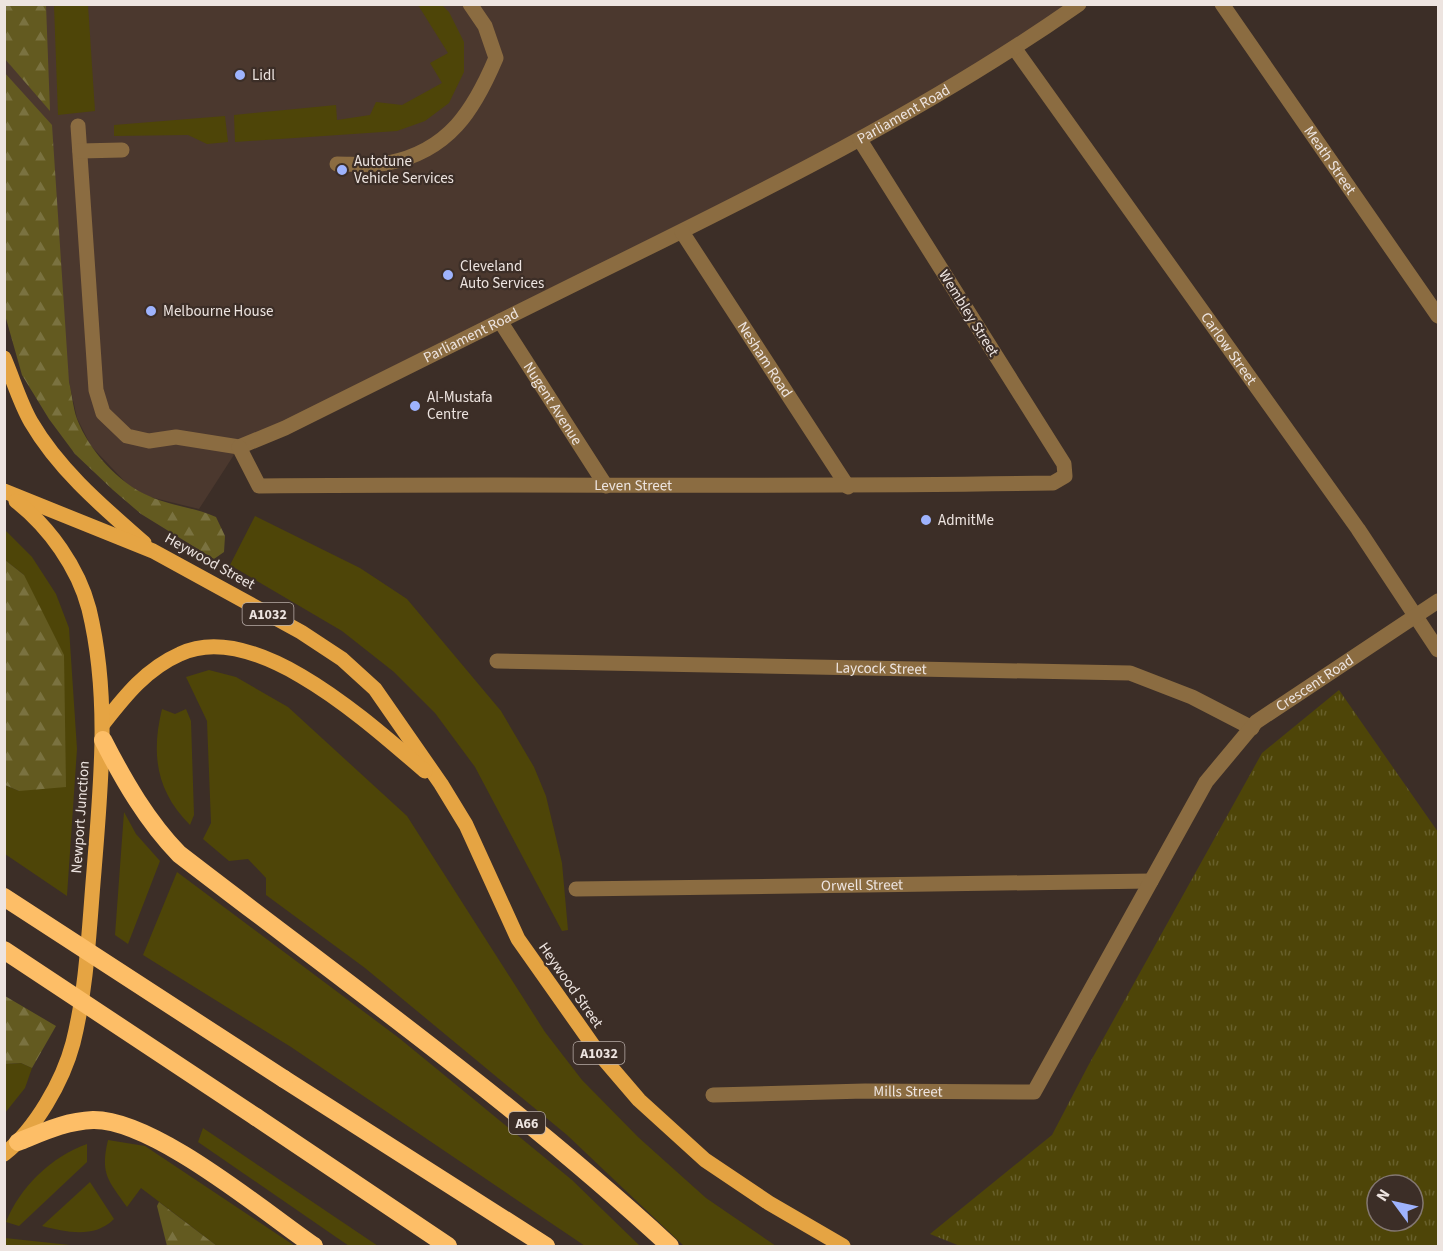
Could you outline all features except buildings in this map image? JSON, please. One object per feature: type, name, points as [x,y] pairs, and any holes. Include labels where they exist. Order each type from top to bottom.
[{"type":"highway","name":"A66","points":[[103,732],[125,783],[162,836],[179,854],[380,1005],[505,1105],[670,1246]]},
{"type":"highway","points":[[4,897],[546,1246]]},
{"type":"highway","points":[[4,950],[448,1246]]},
{"type":"highway","points":[[9,1152],[66,1123],[94,1120],[125,1125],[151,1136],[198,1165],[314,1246]]},
{"type":"main road","name":"A1032","points":[[4,358],[31,422],[65,468],[97,503],[153,550]]},
{"type":"main road","name":"Heywood Street","points":[[4,491],[153,550],[301,632],[342,659],[375,690],[441,784],[466,825],[518,939],[571,1017],[639,1100],[705,1160],[769,1203],[843,1246]]},
{"type":"main road","name":"Newport Junction","points":[[4,491],[31,513],[48,531],[69,562],[84,597],[99,667],[103,732],[90,947],[73,1044],[49,1102],[9,1152]]},
{"type":"main road","name":"Heywood Street","points":[[103,732],[145,675],[181,653],[220,646],[241,648],[267,657],[295,672],[361,719],[441,784]]},
{"type":"street","points":[[337,164],[387,163],[421,152],[456,128],[478,99],[496,58],[485,26],[470,4]]},
{"type":"street","name":"Parliament Road","points":[[238,447],[285,428],[682,232],[860,140],[1015,49],[1079,4]]},
{"type":"street","name":"Meath Street","points":[[1222,4],[1438,316]]},
{"type":"street","name":"Carlow Street","points":[[1015,49],[1351,519],[1438,650]]},
{"type":"street","points":[[78,126],[96,390],[103,413],[127,436],[148,441],[176,438],[238,447]]},
{"type":"street","name":"Wembley Street","points":[[860,140],[1064,464],[1065,476],[1053,483]]},
{"type":"street","points":[[80,151],[122,150]]},
{"type":"street","name":"Nesham Road","points":[[682,232],[848,487]]},
{"type":"street","name":"Nugent Avenue","points":[[500,321],[606,486]]},
{"type":"street","name":"Leven Street","points":[[238,447],[259,486],[482,483],[848,487],[1053,483]]},
{"type":"street","name":"Crescent Road","points":[[1067,1032],[1206,782],[1256,722],[1438,601]]},
{"type":"street","name":"Laycock Street","points":[[497,661],[1130,673],[1192,697],[1252,728]]},
{"type":"street","name":"Orwell Street","points":[[576,889],[1151,881]]},
{"type":"street","name":"Mills Street","points":[[713,1095],[865,1091],[1034,1092],[1067,1032]]},
{"type":"shaded area","points":[[5,5],[1079,5],[860,140],[239,447],[199,509],[150,497],[130,487],[91,446],[77,418],[5,150]]},
{"type":"green space","points":[[4,5],[46,5],[50,111],[5,59]]},
{"type":"green space","points":[[54,5],[88,5],[95,111],[58,115]]},
{"type":"green space","points":[[418,5],[442,5],[449,12],[464,42],[464,72],[449,103],[425,121],[397,131],[235,142],[234,115],[336,105],[337,120],[370,115],[376,102],[402,105],[442,83],[430,63],[448,53]]},
{"type":"green space","points":[[4,72],[52,125],[69,382],[74,410],[82,431],[97,454],[126,483],[157,499],[216,517],[225,536],[224,552],[214,559],[141,514],[75,454],[49,419],[22,375],[5,315]]},
{"type":"green space","points":[[225,116],[228,142],[207,144],[188,135],[114,136],[114,125]]},
{"type":"green space","points":[[255,516],[360,568],[407,599],[501,711],[534,767],[546,796],[562,863],[568,930],[562,931],[475,767],[435,713],[394,672],[342,631],[230,565]]},
{"type":"green space","points":[[4,529],[32,557],[56,594],[69,628],[77,749],[67,896],[5,854],[5,785],[19,791],[24,575],[5,560]]},
{"type":"green space","points":[[5,560],[24,575],[64,655],[66,787],[19,791],[5,785]]},
{"type":"green space","points":[[209,670],[236,677],[288,707],[407,816],[545,1032],[582,1080],[638,1137],[706,1198],[776,1246],[684,1246],[567,1135],[365,968],[266,895],[266,878],[248,859],[229,861],[203,839],[211,823],[207,721],[186,677]]},
{"type":"green space","points":[[1339,690],[1438,832],[1438,1246],[960,1246],[930,1234],[1052,1135],[1262,753]]},
{"type":"green space","points":[[162,709],[175,714],[186,709],[191,721],[194,815],[190,825],[170,799],[159,771],[157,741]]},
{"type":"green space","points":[[124,812],[136,834],[160,861],[128,944],[115,935]]},
{"type":"green space","points":[[177,872],[399,1038],[572,1180],[640,1246],[585,1246],[291,1047],[143,955]]},
{"type":"green space","points":[[5,996],[56,1026],[32,1068],[21,1063],[5,1064]]},
{"type":"green space","points":[[21,1063],[32,1068],[25,1088],[5,1113],[5,1064]]},
{"type":"green space","points":[[203,1128],[378,1246],[349,1246],[198,1142]]},
{"type":"green space","points":[[108,1140],[145,1146],[295,1246],[217,1246],[141,1188],[127,1207],[115,1190],[105,1169]]},
{"type":"green space","points":[[87,1144],[87,1162],[19,1226],[6,1222],[19,1197],[38,1175],[61,1156]]},
{"type":"green space","points":[[90,1182],[114,1219],[89,1232],[70,1232],[42,1226]]},
{"type":"green space","points":[[159,1202],[217,1246],[167,1246],[157,1206]]},
{"type":"green space","points":[[5,1238],[79,1246],[5,1246]]},
{"type":"place","name":"Lidl","points":[[240,75]]},
{"type":"place","name":"Autotune Vehicle Services","points":[[342,170]]},
{"type":"place","name":"Cleveland Auto Services","points":[[448,275]]},
{"type":"place","name":"Melbourne House","points":[[151,311]]},
{"type":"place","name":"Al-Mustafa Centre","points":[[415,406]]},
{"type":"place","name":"AdmitMe","points":[[926,520]]}]
